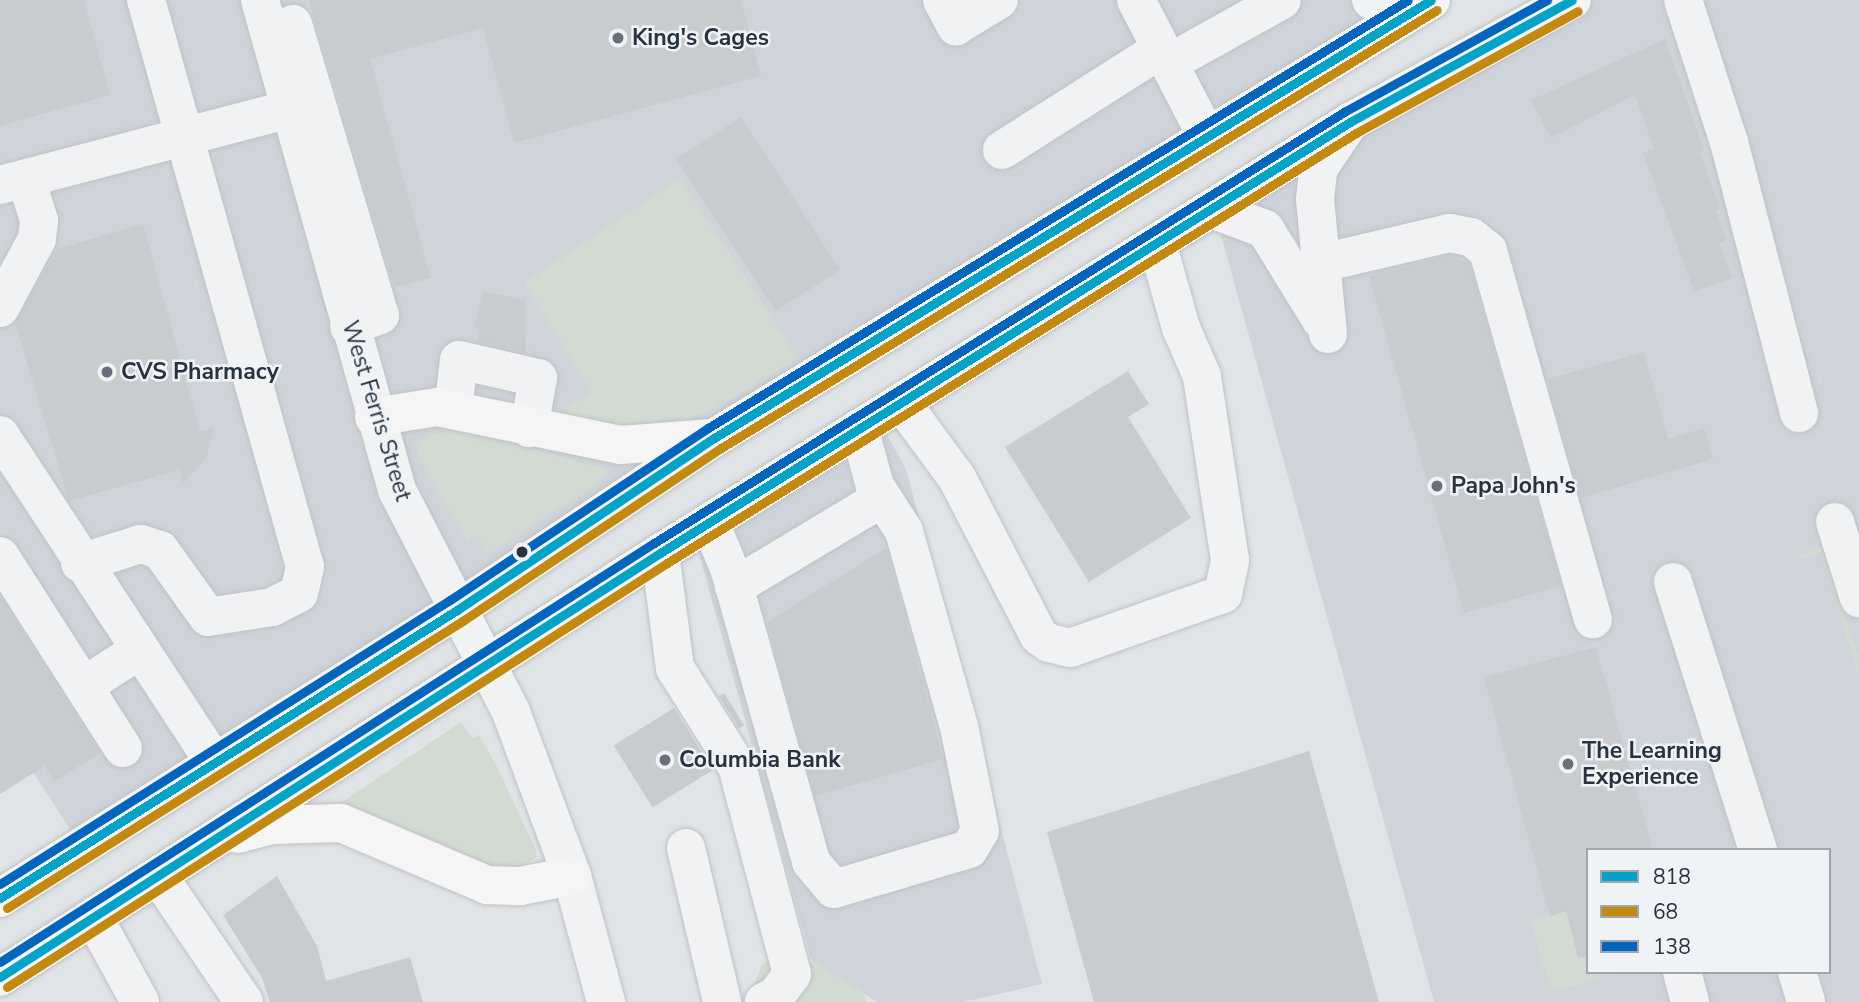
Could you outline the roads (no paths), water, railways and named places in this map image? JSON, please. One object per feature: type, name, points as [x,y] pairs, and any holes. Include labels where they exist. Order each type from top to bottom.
[{"type":"highway","points":[[0,977],[223,837],[660,553],[1214,210],[1350,122],[1572,0]]},
{"type":"highway","points":[[0,898],[457,610],[714,438],[1207,137],[1401,6]]},
{"type":"highway","points":[[374,417],[420,408],[453,410],[620,445],[714,438]]},
{"type":"highway","points":[[223,837],[271,825],[341,823],[486,885],[520,886],[572,876]]},
{"type":"street","points":[[80,563],[141,544],[160,550],[208,617],[272,607],[299,593],[305,567],[181,135],[146,0]]},
{"type":"street","name":"West Ferris Street","points":[[260,0],[374,417],[397,490],[511,712],[572,876],[606,1002]]},
{"type":"street","points":[[286,0],[380,315],[349,327]]},
{"type":"street","points":[[942,0],[956,26],[999,0]]},
{"type":"street","points":[[1136,0],[1207,137]]},
{"type":"street","points":[[1002,149],[1165,56],[1282,0]]},
{"type":"street","points":[[1683,0],[1729,142],[1799,413]]},
{"type":"street","points":[[0,308],[37,239],[39,220],[13,182],[181,135],[290,109]]},
{"type":"street","points":[[1214,210],[1265,229],[1328,334],[1315,200],[1318,169],[1350,122]]},
{"type":"street","points":[[1322,263],[1450,233],[1471,237],[1488,251],[1593,620]]},
{"type":"street","points":[[901,402],[957,478],[1039,636],[1049,643],[1070,648],[1223,594],[1230,560],[1202,376],[1181,328],[1157,243]]},
{"type":"street","points":[[453,410],[459,360],[538,378],[529,428]]},
{"type":"street","points":[[710,522],[734,587],[811,862],[834,889],[969,849],[980,831],[959,726],[904,531],[883,498],[859,428]]},
{"type":"street","points":[[0,435],[80,563],[215,763]]},
{"type":"street","points":[[734,587],[883,498]]},
{"type":"street","points":[[1835,522],[1859,598]]},
{"type":"street","points":[[660,553],[675,668],[737,766],[792,974],[777,995],[764,1002]]},
{"type":"street","points":[[0,556],[123,748]]},
{"type":"street","points":[[1673,582],[1757,848]]},
{"type":"street","points":[[84,686],[138,651]]},
{"type":"street","points":[[686,848],[722,1002]]},
{"type":"street","points":[[159,877],[244,1002]]},
{"type":"street","points":[[94,918],[140,1002]]},
{"type":"street","points":[[1683,974],[1690,1002]]},
{"type":"street","points":[[1798,974],[1806,1002]]},
{"type":"place","name":"King's Cages","points":[[618,38]]},
{"type":"place","name":"CVS Pharmacy","points":[[107,372]]},
{"type":"place","name":"Papa John's","points":[[1437,486]]},
{"type":"place","name":"Columbia Bank","points":[[665,760]]},
{"type":"place","name":"The Learning Experience","points":[[1568,764]]}]
